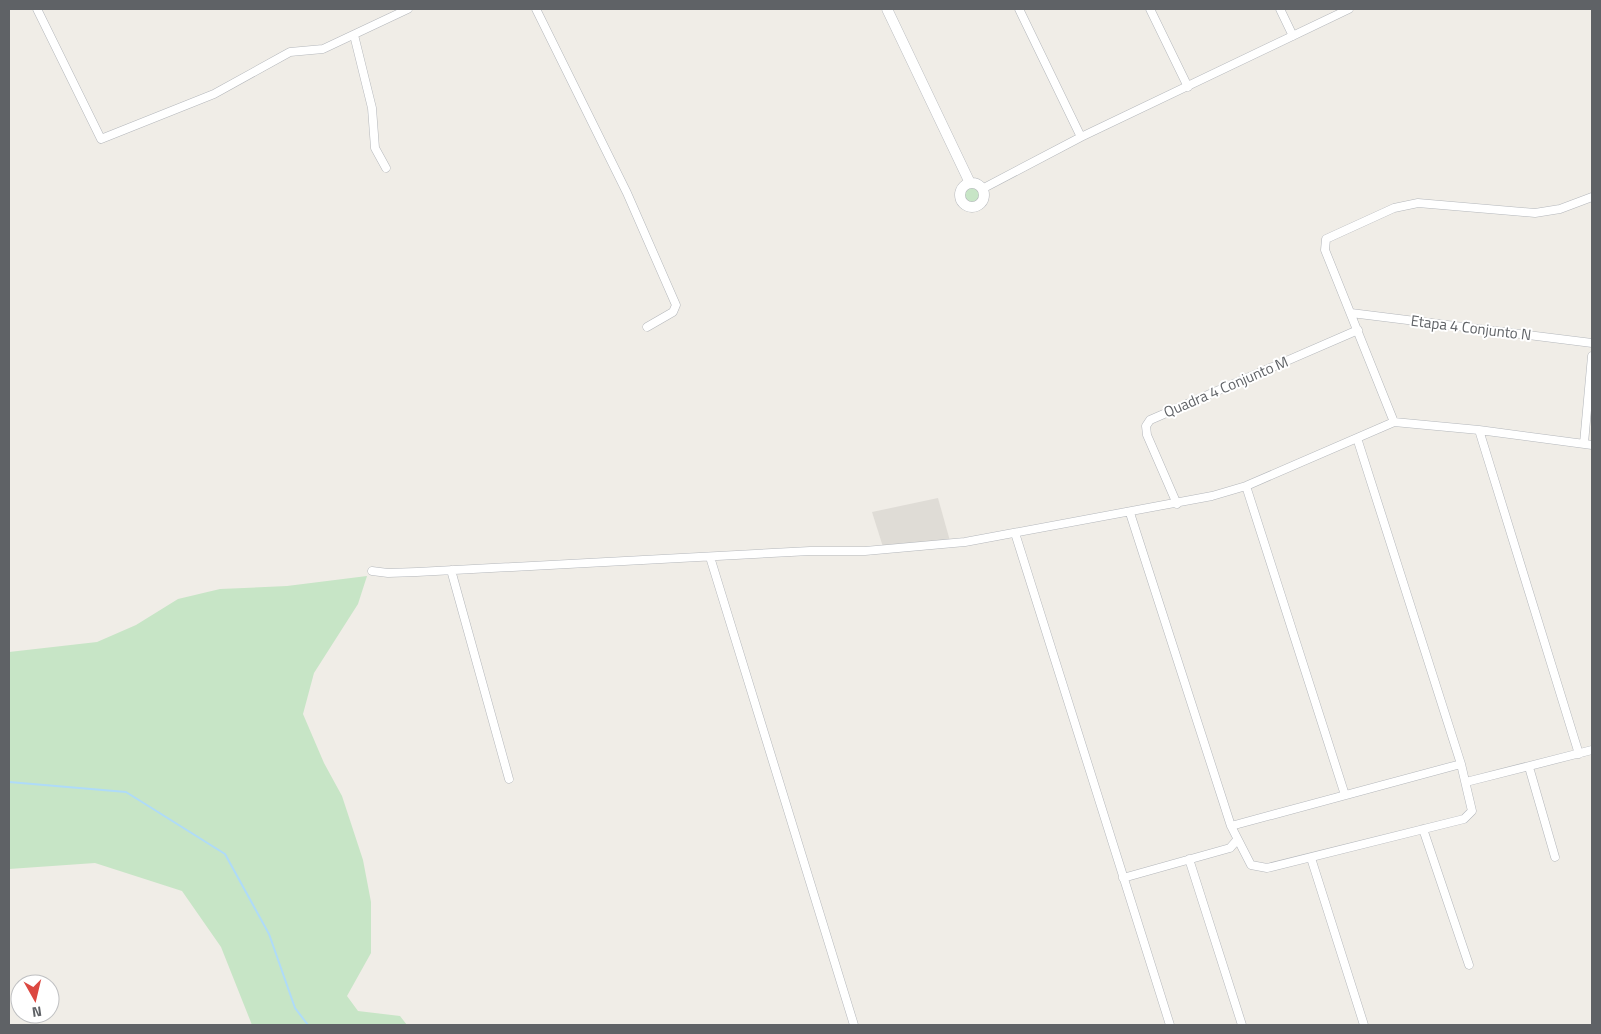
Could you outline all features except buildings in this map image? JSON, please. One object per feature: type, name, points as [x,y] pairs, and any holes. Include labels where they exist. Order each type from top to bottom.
[{"type":"street","points":[[38,9],[101,139],[214,94],[290,52],[318,50],[408,9]]},
{"type":"street","points":[[536,9],[627,193],[676,305],[673,312],[646,327]]},
{"type":"street","points":[[887,9],[970,183],[982,189],[984,198],[982,202],[974,207],[966,205],[960,198],[962,188],[970,183]]},
{"type":"street","points":[[1019,9],[1082,137]]},
{"type":"street","points":[[1150,9],[1188,87]]},
{"type":"street","points":[[1280,9],[1294,36]]},
{"type":"street","points":[[982,189],[1082,137],[1349,9]]},
{"type":"street","points":[[354,35],[372,108],[374,148],[386,168]]},
{"type":"street","points":[[1394,422],[1325,250],[1324,242],[1328,236],[1394,208],[1418,203],[1535,213],[1560,209],[1592,197]]},
{"type":"street","name":"Etapa 4 Conjunto N","points":[[1351,313],[1592,343]]},
{"type":"street","name":"Quadra 4 Conjunto M","points":[[1177,504],[1147,434],[1146,426],[1150,420],[1358,330]]},
{"type":"street","points":[[372,571],[388,573],[936,546],[1177,504],[1246,486],[1394,422],[1479,430],[1588,444],[1592,356]]},
{"type":"street","points":[[1479,430],[1579,754]]},
{"type":"street","points":[[1130,513],[1231,826],[1247,861],[1254,867],[1267,868],[1464,819],[1471,814],[1471,805],[1461,764],[1357,438]]},
{"type":"street","points":[[1246,486],[1345,795]]},
{"type":"street","points":[[1015,533],[1170,1025]]},
{"type":"street","points":[[710,557],[854,1025]]},
{"type":"street","points":[[451,570],[509,779]]},
{"type":"street","points":[[1466,782],[1592,750]]},
{"type":"street","points":[[1231,826],[1461,764]]},
{"type":"street","points":[[1529,767],[1555,857]]},
{"type":"street","points":[[1423,829],[1469,965]]},
{"type":"street","points":[[1124,878],[1230,848],[1237,840]]},
{"type":"street","points":[[1311,858],[1364,1025]]},
{"type":"street","points":[[1189,859],[1242,1025]]},
{"type":"shaded area","points":[[938,498],[950,541],[883,547],[872,512]]},
{"type":"green space","points":[[968,186],[976,186],[981,191],[979,202],[968,204],[963,199],[963,191]]},
{"type":"green space","points":[[367,576],[358,604],[314,673],[303,714],[324,763],[342,796],[363,860],[371,902],[371,953],[347,996],[358,1011],[400,1016],[407,1025],[252,1025],[221,947],[182,891],[95,863],[9,869],[9,652],[97,642],[136,625],[178,599],[220,589],[287,586]]},
{"type":"waterway","points":[[9,782],[126,792],[225,854],[269,934],[295,1008],[308,1025]]}]
